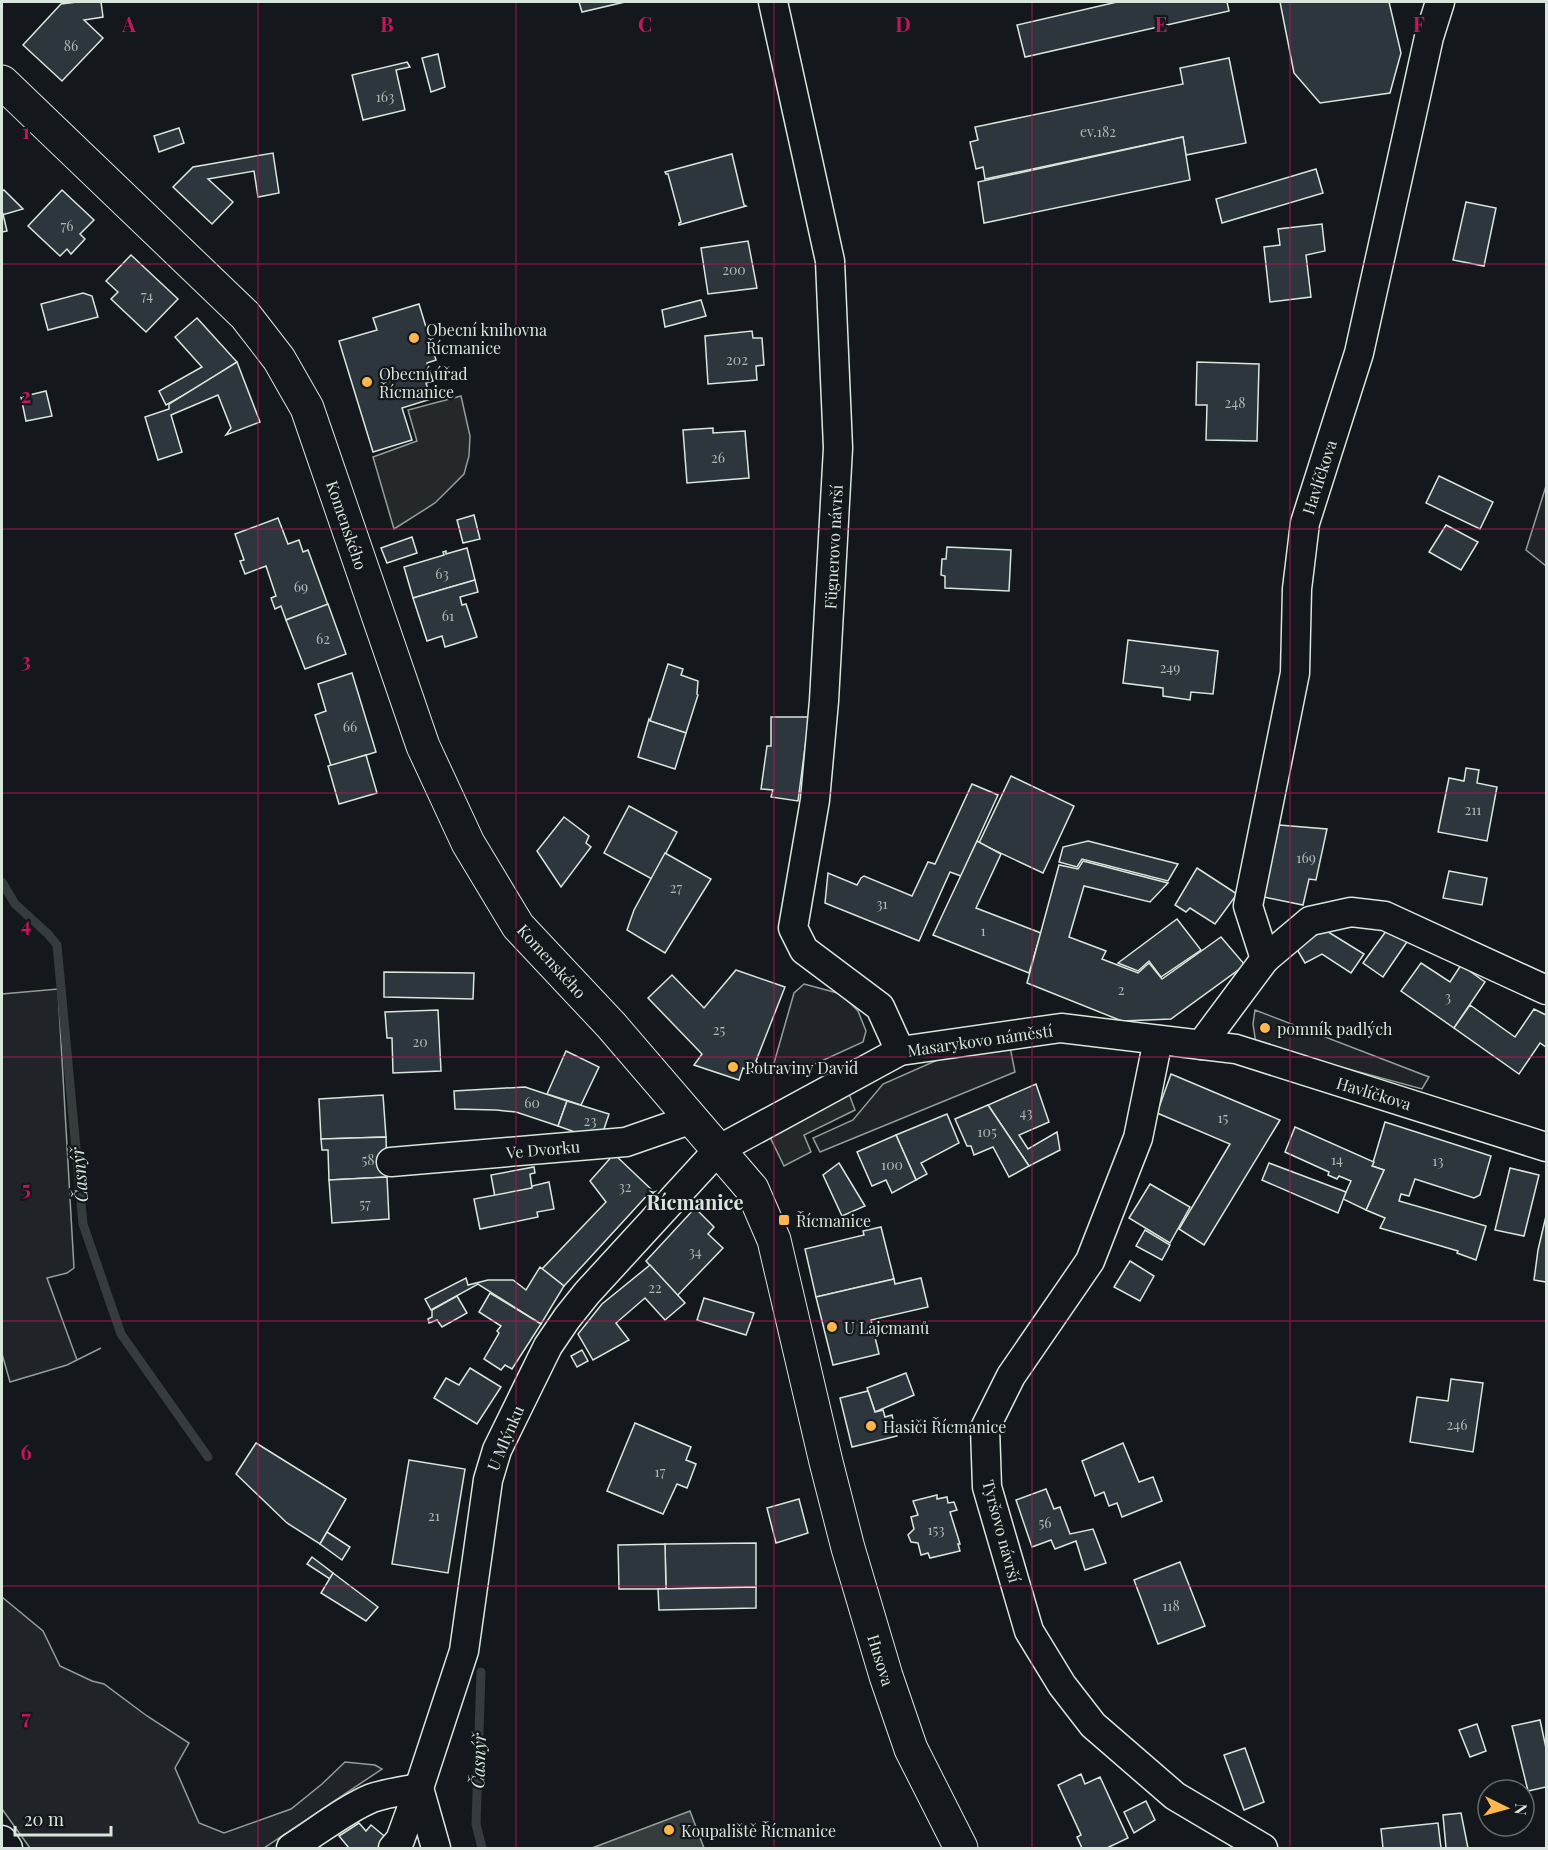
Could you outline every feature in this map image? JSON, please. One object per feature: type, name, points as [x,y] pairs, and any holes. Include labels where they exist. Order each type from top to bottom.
[{"type":"main road","name":"Komenského","points":[[2,82],[245,315],[279,359],[309,411],[423,746],[468,843],[518,926],[611,1024],[692,1119]]},
{"type":"main road","points":[[692,1119],[718,1150]]},
{"type":"main road","name":"Husova","points":[[718,1150],[752,1189],[774,1240],[848,1548],[893,1699],[911,1749],[961,1848]]},
{"type":"street","name":"Fügnerovo návrší","points":[[773,2],[830,261],[838,448],[824,700],[815,800],[793,928],[804,951],[880,1006],[900,1051]]},
{"type":"street","name":"Havlíčkova","points":[[1265,959],[1248,906],[1294,673],[1297,589],[1305,523],[1359,353],[1429,37],[1440,2]]},
{"type":"street","points":[[1201,1045],[1265,959],[1310,921],[1351,912],[1385,916],[1546,990]]},
{"type":"street","name":"Masarykovo náměstí","points":[[718,1150],[900,1051],[1061,1028],[1158,1040]]},
{"type":"street","name":"Havlíčkova","points":[[1158,1040],[1236,1049],[1546,1147]]},
{"type":"street","name":"Tyršovo návrší","points":[[1158,1040],[1138,1138],[1090,1261],[1011,1376],[985,1428],[987,1487],[1029,1631],[1062,1684],[1093,1725],[1175,1796],[1263,1848]]},
{"type":"street","name":"Ve Dvorku","points":[[391,1162],[626,1142],[692,1119]]},
{"type":"street","name":"U Mlýnku","points":[[393,1848],[400,1840],[419,1788],[464,1651],[488,1480],[497,1450],[515,1411],[548,1346],[567,1318],[587,1293],[718,1150]]},
{"type":"street","points":[[291,1848],[371,1799],[419,1788],[436,1848]]},
{"type":"street","points":[[2,1840],[8,1848]]},
{"type":"shaded area","points":[[461,396],[470,436],[469,456],[464,474],[435,503],[394,529],[373,457],[417,441],[408,410]]},
{"type":"shaded area","points":[[1546,486],[1546,566],[1526,550]]},
{"type":"shaded area","points":[[804,984],[841,994],[858,1011],[866,1031],[863,1042],[791,1075],[772,1070],[794,993]]},
{"type":"shaded area","points":[[58,989],[74,1268],[67,1273],[47,1278],[77,1360],[10,1382],[2,1354],[2,994]]},
{"type":"shaded area","points":[[1255,1010],[1429,1077],[1422,1089],[1256,1044],[1253,1024]]},
{"type":"shaded area","points":[[1010,1047],[1015,1072],[820,1152],[813,1138],[853,1120],[883,1084],[951,1054]]},
{"type":"shaded area","points":[[848,1091],[855,1110],[804,1135],[811,1152],[784,1166],[768,1133]]},
{"type":"shaded area","points":[[2,1597],[43,1631],[60,1666],[104,1684],[189,1743],[175,1768],[199,1823],[224,1833],[291,1809],[345,1762],[375,1765],[382,1769],[264,1848],[30,1848],[2,1809]]},
{"type":"shaded area","name":"Koupaliště Řícmanice","points":[[690,1811],[704,1848],[592,1848]]},
{"type":"building","points":[[101,2],[103,17],[84,20],[103,38],[62,81],[23,45],[61,4]]},
{"type":"building","points":[[579,2],[625,2],[582,12]]},
{"type":"building","points":[[1117,2],[1227,2],[1229,11],[1025,57],[1017,25]]},
{"type":"building","points":[[1280,2],[1389,2],[1401,53],[1390,93],[1320,103],[1294,73]]},
{"type":"building","points":[[438,54],[445,87],[431,92],[422,58]]},
{"type":"building","points":[[1229,58],[1246,143],[1186,155],[1183,137],[985,179],[983,167],[976,169],[970,142],[978,140],[975,127],[1183,84],[1180,68]]},
{"type":"building","points":[[407,62],[410,67],[396,70],[405,110],[363,120],[352,75]]},
{"type":"building","points":[[179,128],[184,143],[159,152],[154,136]]},
{"type":"building","points":[[1183,137],[1190,180],[984,223],[978,182]]},
{"type":"building","points":[[273,153],[279,193],[258,197],[254,171],[208,179],[233,202],[212,224],[173,187],[193,167]]},
{"type":"building","points":[[732,154],[746,206],[679,225],[681,222],[668,174],[665,172]]},
{"type":"building","points":[[1316,169],[1323,193],[1222,223],[1216,199]]},
{"type":"building","points":[[4,190],[23,209],[2,215],[2,191]]},
{"type":"building","points":[[62,190],[94,220],[80,234],[85,239],[71,254],[67,249],[60,256],[28,226]]},
{"type":"building","points":[[1466,202],[1496,208],[1484,266],[1453,260]]},
{"type":"building","points":[[2,215],[7,231],[2,232]]},
{"type":"building","points":[[1322,224],[1325,251],[1306,255],[1311,297],[1270,302],[1264,247],[1280,245],[1278,229]]},
{"type":"building","points":[[748,241],[757,288],[708,294],[701,248]]},
{"type":"building","points":[[131,255],[178,299],[146,332],[111,299],[118,292],[106,281]]},
{"type":"building","points":[[83,293],[92,296],[98,317],[48,330],[41,304]]},
{"type":"building","points":[[701,300],[706,316],[665,327],[662,310]]},
{"type":"building","points":[[419,304],[436,360],[427,363],[433,381],[426,383],[431,399],[402,408],[412,440],[373,452],[339,341],[377,330],[373,318]]},
{"type":"building","points":[[197,318],[237,362],[166,405],[159,391],[202,367],[175,337]]},
{"type":"building","points":[[752,331],[753,338],[762,338],[764,365],[756,366],[757,380],[708,384],[705,336]]},
{"type":"building","points":[[237,362],[260,422],[226,435],[231,428],[218,395],[171,415],[182,452],[158,460],[145,417],[169,409],[169,404]]},
{"type":"building","points":[[1197,362],[1259,364],[1257,441],[1206,440],[1207,405],[1196,405]]},
{"type":"building","points":[[46,391],[52,416],[26,421],[21,397]]},
{"type":"building","points":[[713,428],[713,433],[745,431],[749,478],[687,483],[683,430]]},
{"type":"building","points":[[1439,476],[1493,502],[1480,529],[1426,503]]},
{"type":"building","points":[[474,515],[480,539],[463,543],[457,520]]},
{"type":"building","points":[[278,518],[288,544],[299,540],[303,552],[308,550],[328,605],[286,620],[281,606],[275,609],[271,598],[276,596],[266,566],[245,574],[240,561],[244,560],[235,534]]},
{"type":"building","points":[[1446,525],[1478,542],[1461,570],[1429,552]]},
{"type":"building","points":[[412,537],[417,553],[387,563],[381,548]]},
{"type":"building","points":[[947,547],[1011,550],[1009,591],[945,588],[945,576],[941,575],[942,559],[946,559]]},
{"type":"building","points":[[467,548],[475,580],[413,598],[404,567],[444,555],[443,552],[446,551],[446,554]]},
{"type":"building","points":[[475,580],[478,592],[460,597],[462,605],[466,604],[477,637],[445,647],[442,636],[427,641],[413,598]]},
{"type":"building","points":[[328,604],[346,654],[305,669],[286,620]]},
{"type":"building","points":[[1128,640],[1218,651],[1213,694],[1191,692],[1190,700],[1163,696],[1163,688],[1123,683]]},
{"type":"building","points":[[668,664],[683,669],[681,675],[698,681],[698,695],[686,733],[650,721]]},
{"type":"building","points":[[352,673],[376,752],[331,766],[315,715],[326,711],[318,684]]},
{"type":"building","points":[[771,717],[809,717],[798,801],[771,797],[773,790],[761,789],[767,746],[771,746]]},
{"type":"building","points":[[649,719],[686,733],[675,769],[638,757]]},
{"type":"building","points":[[366,755],[377,793],[339,804],[328,766]]},
{"type":"building","points":[[1466,768],[1479,770],[1477,783],[1497,787],[1487,841],[1438,832],[1449,778],[1464,781]]},
{"type":"building","points":[[1011,776],[1074,806],[1043,873],[979,843]]},
{"type":"building","points":[[972,784],[998,795],[961,876],[950,872],[919,941],[825,903],[828,873],[857,885],[864,876],[912,896],[928,862],[935,864]]},
{"type":"building","points":[[629,806],[677,832],[652,879],[604,853]]},
{"type":"building","points":[[564,817],[589,836],[586,843],[591,847],[561,887],[537,851]]},
{"type":"building","points":[[1279,825],[1327,829],[1316,880],[1309,879],[1303,905],[1264,897]]},
{"type":"building","points":[[977,841],[1001,854],[976,908],[1041,933],[1029,973],[933,935]]},
{"type":"building","points":[[1088,841],[1178,864],[1168,881],[1082,859],[1077,867],[1059,862],[1063,847]]},
{"type":"building","points":[[665,853],[711,879],[665,953],[627,930],[634,910]]},
{"type":"building","points":[[1083,861],[1168,883],[1150,902],[1084,886],[1069,937],[1106,951],[1102,959],[1138,973],[1149,963],[1162,979],[1221,937],[1245,965],[1171,1019],[1122,1021],[1027,983],[1059,865],[1078,869]]},
{"type":"building","points":[[1197,868],[1237,894],[1215,924],[1190,908],[1186,912],[1175,905]]},
{"type":"building","points":[[1449,871],[1487,878],[1482,905],[1443,898]]},
{"type":"building","points":[[1177,919],[1201,950],[1161,977],[1149,961],[1138,971],[1118,963]]},
{"type":"building","points":[[1389,927],[1411,936],[1383,977],[1363,963]]},
{"type":"building","points":[[1325,930],[1364,954],[1351,973],[1322,954],[1305,963],[1295,946]]},
{"type":"building","points":[[1421,963],[1450,982],[1461,965],[1485,982],[1454,1028],[1401,991]]},
{"type":"building","points":[[736,970],[785,987],[756,1061],[758,1064],[755,1073],[743,1068],[739,1080],[694,1065],[702,1054],[648,998],[672,975],[704,1008]]},
{"type":"building","points":[[384,972],[474,973],[473,999],[384,997]]},
{"type":"building","points":[[1470,1005],[1515,1037],[1534,1009],[1546,1015],[1546,1047],[1540,1043],[1519,1074],[1454,1028]]},
{"type":"building","points":[[438,1010],[441,1071],[393,1073],[392,1038],[387,1038],[385,1012]]},
{"type":"building","points":[[566,1051],[599,1067],[581,1105],[547,1094]]},
{"type":"building","points":[[1171,1074],[1280,1120],[1204,1245],[1179,1229],[1230,1144],[1157,1113]]},
{"type":"building","points":[[1036,1084],[1049,1122],[1019,1135],[1028,1149],[1057,1132],[1060,1150],[1029,1166],[988,1105]]},
{"type":"building","points":[[525,1087],[567,1101],[558,1126],[516,1112],[455,1109],[454,1091]]},
{"type":"building","points":[[383,1095],[386,1137],[321,1139],[319,1099]]},
{"type":"building","points":[[567,1101],[609,1114],[600,1141],[558,1126]]},
{"type":"building","points":[[988,1105],[1029,1166],[1009,1177],[993,1147],[974,1155],[971,1146],[967,1146],[955,1119]]},
{"type":"building","points":[[947,1114],[959,1143],[921,1163],[927,1174],[916,1180],[896,1135]]},
{"type":"building","points":[[1385,1122],[1491,1156],[1480,1195],[1474,1198],[1415,1179],[1409,1196],[1401,1194],[1399,1201],[1486,1226],[1476,1260],[1457,1253],[1458,1251],[1380,1228],[1385,1218],[1366,1210],[1384,1170],[1372,1166]]},
{"type":"building","points":[[1295,1127],[1374,1162],[1372,1166],[1384,1170],[1366,1210],[1343,1199],[1351,1181],[1339,1176],[1337,1179],[1328,1175],[1329,1172],[1285,1152]]},
{"type":"building","points":[[896,1135],[916,1180],[892,1193],[886,1180],[872,1186],[857,1152]]},
{"type":"building","points":[[386,1137],[387,1177],[329,1180],[328,1150],[322,1150],[321,1139]]},
{"type":"building","points":[[614,1154],[652,1190],[564,1286],[542,1269],[606,1202],[590,1181]]},
{"type":"building","points":[[839,1163],[865,1206],[842,1216],[823,1175]]},
{"type":"building","points":[[1269,1163],[1346,1192],[1338,1213],[1262,1180]]},
{"type":"building","points":[[534,1167],[535,1173],[530,1174],[532,1188],[495,1197],[491,1175]]},
{"type":"building","points":[[1510,1168],[1539,1175],[1524,1236],[1495,1230]]},
{"type":"building","points":[[387,1177],[389,1219],[332,1223],[329,1180]]},
{"type":"building","points":[[549,1182],[554,1209],[537,1212],[538,1217],[480,1229],[474,1199],[532,1188],[532,1186]]},
{"type":"building","points":[[1150,1184],[1190,1207],[1170,1243],[1129,1218]]},
{"type":"building","points":[[695,1208],[714,1227],[708,1234],[723,1248],[677,1296],[646,1261]]},
{"type":"building","points":[[1546,1216],[1546,1282],[1534,1280]]},
{"type":"building","points":[[881,1227],[894,1279],[816,1297],[805,1249],[864,1235],[863,1231]]},
{"type":"building","points":[[1145,1230],[1170,1245],[1162,1260],[1136,1246]]},
{"type":"building","points":[[1130,1261],[1154,1276],[1140,1301],[1114,1287]]},
{"type":"building","points":[[650,1265],[685,1303],[665,1320],[645,1298],[616,1323],[629,1340],[593,1360],[578,1334],[602,1304]]},
{"type":"building","points":[[540,1267],[564,1286],[541,1324],[478,1284],[431,1310],[425,1299],[466,1278],[468,1285],[488,1280],[513,1280],[526,1290]]},
{"type":"building","points":[[921,1278],[928,1307],[871,1320],[879,1354],[833,1365],[816,1297],[894,1279],[895,1284]]},
{"type":"building","points":[[490,1293],[541,1324],[512,1369],[505,1365],[501,1370],[484,1359],[501,1326],[479,1312]]},
{"type":"building","points":[[457,1296],[467,1313],[442,1327],[437,1320],[429,1323],[428,1319],[432,1317],[432,1310]]},
{"type":"building","points":[[704,1298],[754,1313],[746,1335],[697,1320]]},
{"type":"building","points":[[582,1350],[588,1361],[577,1367],[571,1356]]},
{"type":"building","points":[[470,1368],[501,1387],[477,1424],[434,1398],[446,1378],[459,1385]]},
{"type":"building","points":[[906,1373],[914,1395],[875,1412],[867,1388]]},
{"type":"building","points":[[1451,1379],[1483,1383],[1473,1452],[1410,1442],[1417,1397],[1448,1401]]},
{"type":"building","name":"Hasiči Řícmanice","points":[[868,1391],[875,1412],[883,1410],[885,1417],[892,1415],[897,1436],[852,1447],[840,1398]]},
{"type":"building","points":[[635,1423],[691,1447],[686,1460],[696,1464],[687,1488],[677,1484],[663,1514],[607,1491]]},
{"type":"building","points":[[256,1443],[346,1499],[320,1544],[287,1523],[236,1474]]},
{"type":"building","points":[[1123,1443],[1139,1482],[1153,1477],[1162,1501],[1122,1517],[1117,1503],[1109,1506],[1104,1492],[1095,1496],[1082,1461]]},
{"type":"building","points":[[409,1460],[465,1469],[448,1573],[392,1564]]},
{"type":"building","points":[[1046,1489],[1054,1509],[1060,1507],[1070,1534],[1093,1529],[1106,1563],[1085,1570],[1076,1541],[1055,1549],[1051,1540],[1032,1547],[1016,1500]]},
{"type":"building","points":[[937,1495],[937,1499],[947,1497],[948,1503],[954,1502],[957,1510],[950,1512],[960,1551],[930,1558],[928,1553],[921,1555],[918,1543],[911,1542],[908,1535],[914,1529],[911,1517],[918,1515],[913,1501]]},
{"type":"building","points":[[799,1499],[808,1533],[776,1543],[767,1508]]},
{"type":"building","points":[[327,1532],[350,1547],[342,1560],[320,1544]]},
{"type":"building","points":[[756,1543],[756,1587],[666,1589],[665,1544]]},
{"type":"building","points":[[665,1544],[666,1589],[619,1589],[618,1545]]},
{"type":"building","points":[[312,1557],[333,1573],[330,1579],[307,1564]]},
{"type":"building","points":[[1180,1562],[1205,1626],[1158,1644],[1134,1580]]},
{"type":"building","points":[[333,1573],[378,1607],[366,1621],[321,1593]]},
{"type":"building","points":[[756,1587],[756,1608],[659,1610],[658,1589]]},
{"type":"building","points":[[1540,1720],[1546,1748],[1546,1787],[1536,1789],[1536,1778],[1525,1778],[1512,1726]]},
{"type":"building","points":[[1477,1724],[1486,1751],[1470,1757],[1459,1730]]},
{"type":"building","points":[[1245,1748],[1264,1802],[1244,1810],[1224,1755]]},
{"type":"building","points":[[1081,1774],[1085,1784],[1100,1777],[1128,1838],[1107,1848],[1082,1848],[1077,1837],[1081,1835],[1058,1785]]},
{"type":"building","points":[[1146,1801],[1155,1820],[1134,1833],[1124,1812]]},
{"type":"building","points":[[1461,1813],[1468,1848],[1446,1848],[1443,1815]]},
{"type":"building","points":[[359,1823],[366,1831],[371,1825],[389,1840],[382,1848],[349,1848],[339,1836]]},
{"type":"building","points":[[1438,1823],[1441,1848],[1383,1848],[1381,1829]]},
{"type":"waterway","name":"Časnýř","points":[[2,882],[15,904],[57,945],[83,1224],[121,1334],[208,1457]]},
{"type":"waterway","name":"Časnýř","points":[[481,1672],[476,1824],[482,1848]]},
{"type":"place","name":"Obecní knihovna Řícmanice","points":[[414,338]]},
{"type":"place","name":"Obecní úřad Řícmanice","points":[[367,382]]},
{"type":"place","name":"pomník padlých","points":[[1265,1028]]},
{"type":"place","name":"Potraviny David","points":[[733,1067]]},
{"type":"place","name":"Řícmanice","points":[[784,1220]]},
{"type":"place","name":"U Lajcmanů","points":[[832,1327]]},
{"type":"place","name":"Hasiči Řícmanice","points":[[871,1426]]},
{"type":"place","name":"Koupaliště Řícmanice","points":[[669,1830]]},
{"type":"district","name":"Řícmanice","points":[[695,1201]]}]
